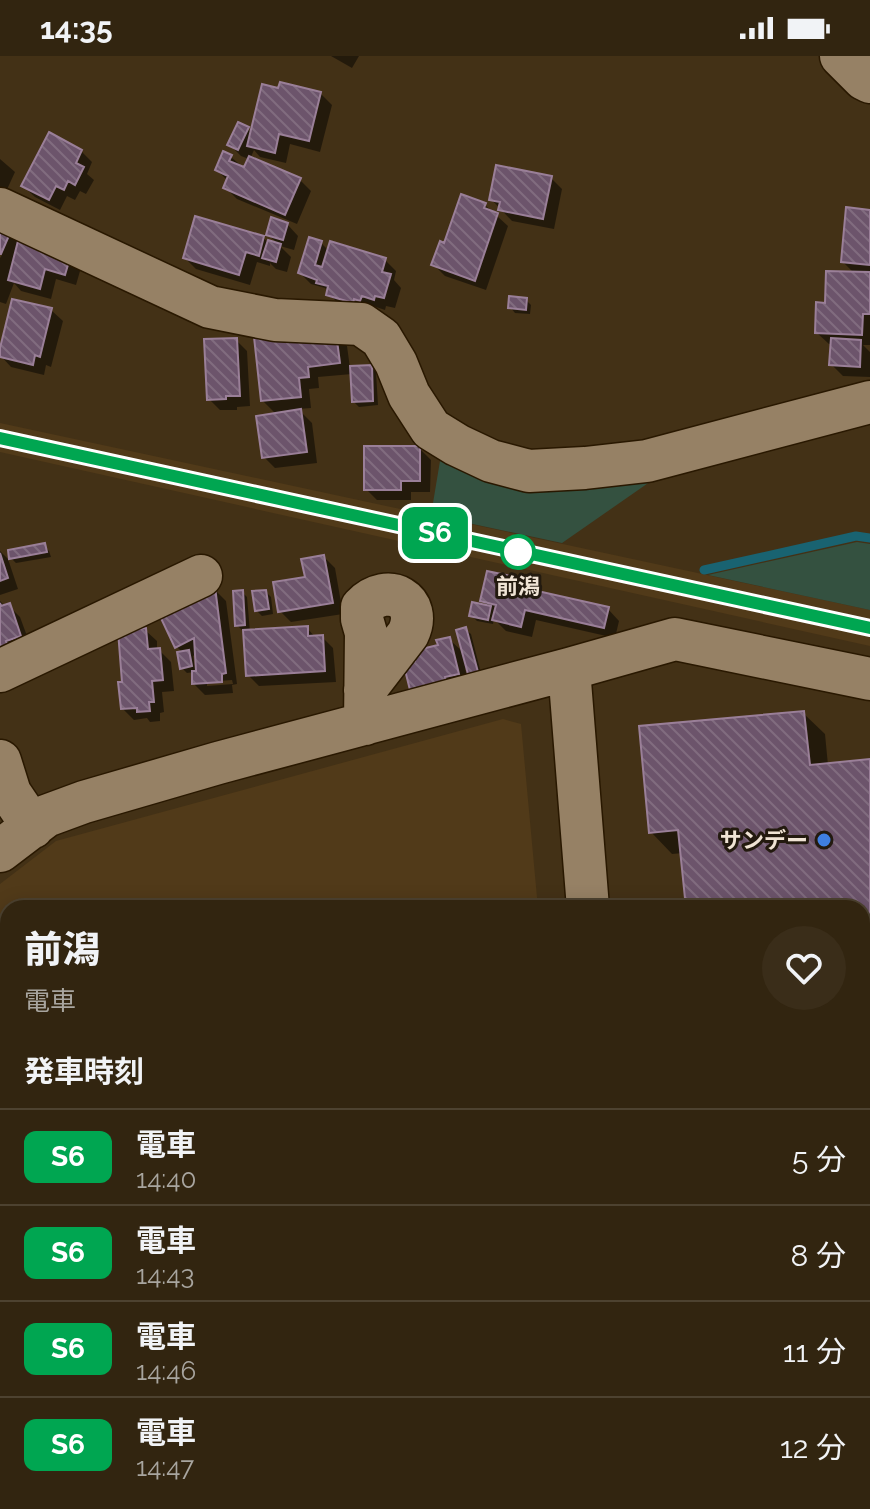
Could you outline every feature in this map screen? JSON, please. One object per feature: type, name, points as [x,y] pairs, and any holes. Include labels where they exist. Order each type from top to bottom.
[{"type":"street","points":[[841,56],[870,82]]},
{"type":"street","points":[[0,209],[210,307],[275,320],[361,324],[381,338],[396,363],[409,395],[431,429],[491,461],[529,471],[647,461],[870,402]]},
{"type":"street","points":[[0,671],[201,576]]},
{"type":"street","points":[[16,839],[46,816],[218,763],[365,707],[569,669],[675,639],[870,679]]},
{"type":"street","points":[[569,669],[587,900]]},
{"type":"street","points":[[0,761],[10,793],[16,839]]},
{"type":"shaded area","points":[[0,423],[870,610],[870,646],[0,452]]},
{"type":"shaded area","points":[[503,719],[521,724],[537,900],[0,900],[0,884],[56,841]]},
{"type":"green space","points":[[440,461],[472,473],[654,479],[562,543],[431,515]]},
{"type":"green space","points":[[857,542],[870,544],[870,610],[708,575]]},
{"type":"building","points":[[280,82],[321,92],[309,141],[279,134],[275,153],[247,146],[262,84],[278,88]]},
{"type":"building","points":[[238,122],[249,127],[238,150],[227,145]]},
{"type":"building","points":[[49,132],[82,150],[76,163],[84,167],[75,185],[68,181],[64,190],[56,186],[49,200],[21,186]]},
{"type":"building","points":[[223,151],[232,155],[229,161],[244,167],[249,156],[301,178],[285,215],[223,188],[228,176],[215,170]]},
{"type":"building","points":[[496,165],[552,176],[543,219],[498,210],[500,202],[489,200]]},
{"type":"building","points":[[461,194],[486,203],[484,208],[498,213],[475,281],[431,265],[440,241],[444,243]]},
{"type":"building","points":[[846,207],[870,210],[870,265],[841,262]]},
{"type":"building","points":[[195,216],[264,236],[259,256],[246,252],[239,275],[183,258]]},
{"type":"building","points":[[271,217],[288,223],[283,240],[266,235]]},
{"type":"building","points":[[0,226],[11,231],[1,254],[0,254]]},
{"type":"building","points":[[19,237],[72,251],[65,275],[45,269],[40,289],[8,280]]},
{"type":"building","points":[[309,237],[322,241],[315,265],[322,267],[330,241],[386,258],[382,272],[391,274],[384,298],[375,296],[374,300],[362,296],[360,301],[354,299],[353,303],[326,295],[328,286],[298,273]]},
{"type":"building","points":[[268,240],[281,244],[276,262],[262,258]]},
{"type":"building","points":[[826,271],[870,272],[870,314],[863,314],[862,335],[815,333],[816,302],[825,303]]},
{"type":"building","points":[[509,296],[527,298],[526,310],[508,308]]},
{"type":"building","points":[[12,299],[52,308],[40,357],[35,355],[33,365],[0,357]]},
{"type":"building","points":[[336,333],[340,363],[308,367],[309,377],[299,378],[301,397],[261,401],[254,337]]},
{"type":"building","points":[[237,338],[240,396],[207,400],[204,339]]},
{"type":"building","points":[[831,338],[861,340],[860,367],[829,365]]},
{"type":"building","points":[[372,365],[373,401],[352,402],[350,366]]},
{"type":"building","points":[[301,409],[307,452],[262,458],[256,416]]},
{"type":"building","points":[[364,446],[420,446],[420,481],[401,481],[401,490],[364,490]]},
{"type":"building","points":[[45,543],[47,552],[9,559],[8,550]]},
{"type":"building","points":[[0,553],[8,578],[0,581]]},
{"type":"building","points":[[324,555],[333,603],[278,612],[273,582],[305,577],[301,559]]},
{"type":"building","points":[[487,571],[534,581],[533,590],[609,607],[604,628],[525,610],[521,627],[492,620],[496,605],[480,601]]},
{"type":"building","points":[[215,587],[226,673],[222,674],[222,682],[192,684],[192,671],[196,671],[194,638],[175,648],[159,614]]},
{"type":"building","points":[[243,590],[245,625],[235,626],[233,591]]},
{"type":"building","points":[[266,590],[269,609],[255,611],[252,591]]},
{"type":"building","points":[[472,602],[491,606],[488,620],[469,616]]},
{"type":"building","points":[[0,603],[1,606],[10,603],[21,636],[6,641],[10,652],[0,655]]},
{"type":"building","points":[[308,626],[308,636],[323,635],[325,671],[246,676],[243,630]]},
{"type":"building","points":[[466,627],[478,672],[468,674],[456,630]]},
{"type":"building","points":[[146,628],[148,649],[160,648],[163,680],[152,681],[154,702],[149,702],[150,711],[121,709],[118,631]]},
{"type":"building","points":[[450,637],[459,674],[445,677],[446,681],[410,690],[401,664],[415,661],[413,651],[438,645],[436,640]]},
{"type":"building","points":[[189,650],[192,666],[180,669],[177,652]]},
{"type":"building","points":[[804,711],[810,765],[870,759],[870,900],[685,900],[678,830],[649,833],[639,726]]},
{"type":"waterway","points":[[704,570],[856,536],[870,538]]},
{"type":"railway","points":[[0,438],[870,628]]},
{"type":"train","name":"S6","points":[[0,438],[870,628]]},
{"type":"place","name":"前潟","points":[[518,552]]},
{"type":"place","name":"サンデー","points":[[824,840]]}]
